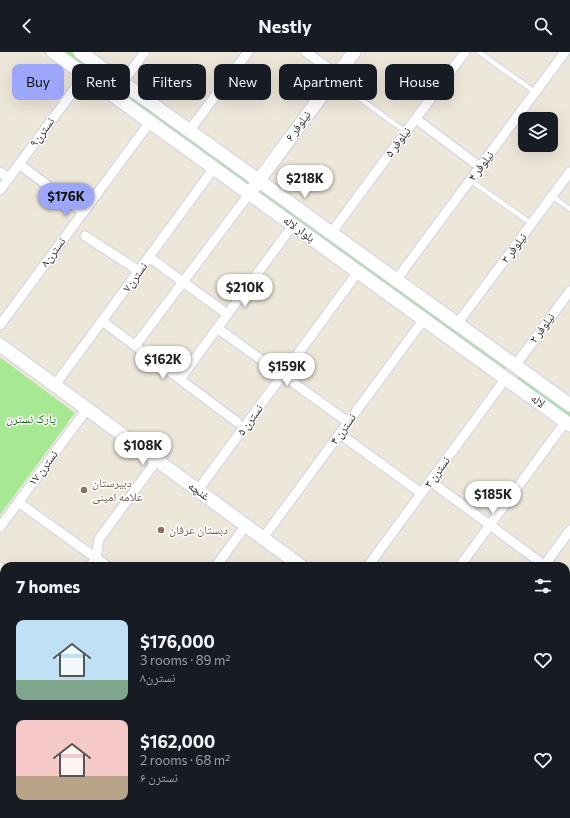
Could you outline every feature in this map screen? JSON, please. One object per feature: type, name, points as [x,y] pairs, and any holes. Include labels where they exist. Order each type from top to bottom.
[{"type":"main road","name":"بلوار لاله","points":[[53,52],[72,66]]},
{"type":"main road","name":"بلوار لاله","points":[[80,52],[96,64]]},
{"type":"main road","name":"نیلوفر ۶","points":[[344,64],[354,52]]},
{"type":"main road","name":"بلوار لاله","points":[[130,89],[515,366]]},
{"type":"main road","name":"بلوار لاله","points":[[119,100],[506,378]]},
{"type":"main road","name":"نیلوفر ۶","points":[[249,194],[317,100]]},
{"type":"main road","name":"غنچه","points":[[0,346],[296,562]]},
{"type":"main road","points":[[506,378],[515,366]]},
{"type":"main road","name":"لاله","points":[[515,366],[570,405]]},
{"type":"main road","name":"لاله","points":[[506,378],[568,423]]},
{"type":"street","points":[[130,73],[146,52]]},
{"type":"street","points":[[189,131],[248,52]]},
{"type":"street","points":[[306,52],[320,64]]},
{"type":"street","name":"نیلوفر ۵","points":[[331,233],[465,52]]},
{"type":"street","name":"نیلوفر ۴","points":[[396,280],[565,52]]},
{"type":"street","name":"نسترن۹","points":[[0,190],[72,91]]},
{"type":"street","points":[[416,119],[480,167]]},
{"type":"street","name":"نسترن۸","points":[[0,325],[150,122]]},
{"type":"street","points":[[19,164],[84,212]]},
{"type":"street","name":"نسترن۷","points":[[55,385],[214,168]]},
{"type":"street","points":[[0,172],[9,178]]},
{"type":"street","name":"نیلوفر ۳","points":[[457,324],[570,172]]},
{"type":"street","points":[[135,346],[249,194]]},
{"type":"street","points":[[180,379],[293,225]]},
{"type":"street","points":[[85,236],[139,271]]},
{"type":"street","points":[[149,257],[228,314]]},
{"type":"street","name":"نسترن ۵","points":[[198,490],[358,272]]},
{"type":"street","name":"نیلوفر ۲","points":[[515,366],[570,291]]},
{"type":"street","name":"نسترن ۴","points":[[263,538],[424,319]]},
{"type":"street","points":[[102,321],[237,422]]},
{"type":"street","points":[[217,328],[348,422]]},
{"type":"street","name":"نسترن ۳","points":[[371,562],[506,378]]},
{"type":"street","name":"نسترن ۱۷","points":[[0,527],[87,409]]},
{"type":"street","points":[[463,562],[568,423]]},
{"type":"street","points":[[340,434],[421,493]]},
{"type":"street","points":[[18,502],[93,562],[98,539],[157,460]]},
{"type":"street","points":[[430,481],[539,562]]},
{"type":"street","points":[[219,562],[246,525]]},
{"type":"street","points":[[547,562],[570,530]]},
{"type":"lane","points":[[479,52],[535,92]]},
{"type":"lane","points":[[365,100],[406,132]]},
{"type":"lane","points":[[470,180],[532,224]]},
{"type":"lane","points":[[552,196],[570,210]]},
{"type":"green space","points":[[59,52],[73,52],[91,64],[76,64]]},
{"type":"green space","points":[[130,92],[138,98],[138,100],[140,100],[254,183],[251,189],[126,100],[130,100]]},
{"type":"green space","points":[[262,188],[506,366],[504,371],[258,195]]},
{"type":"green space","name":"پارک نسترن","points":[[1,358],[75,413],[0,515],[0,359]]},
{"type":"green space","points":[[519,375],[570,412],[570,420],[515,381]]},
{"type":"place","name":"دبیرستان علامه امینی","points":[[84,490]]},
{"type":"place","name":"دبستان عرفان","points":[[161,530]]}]
